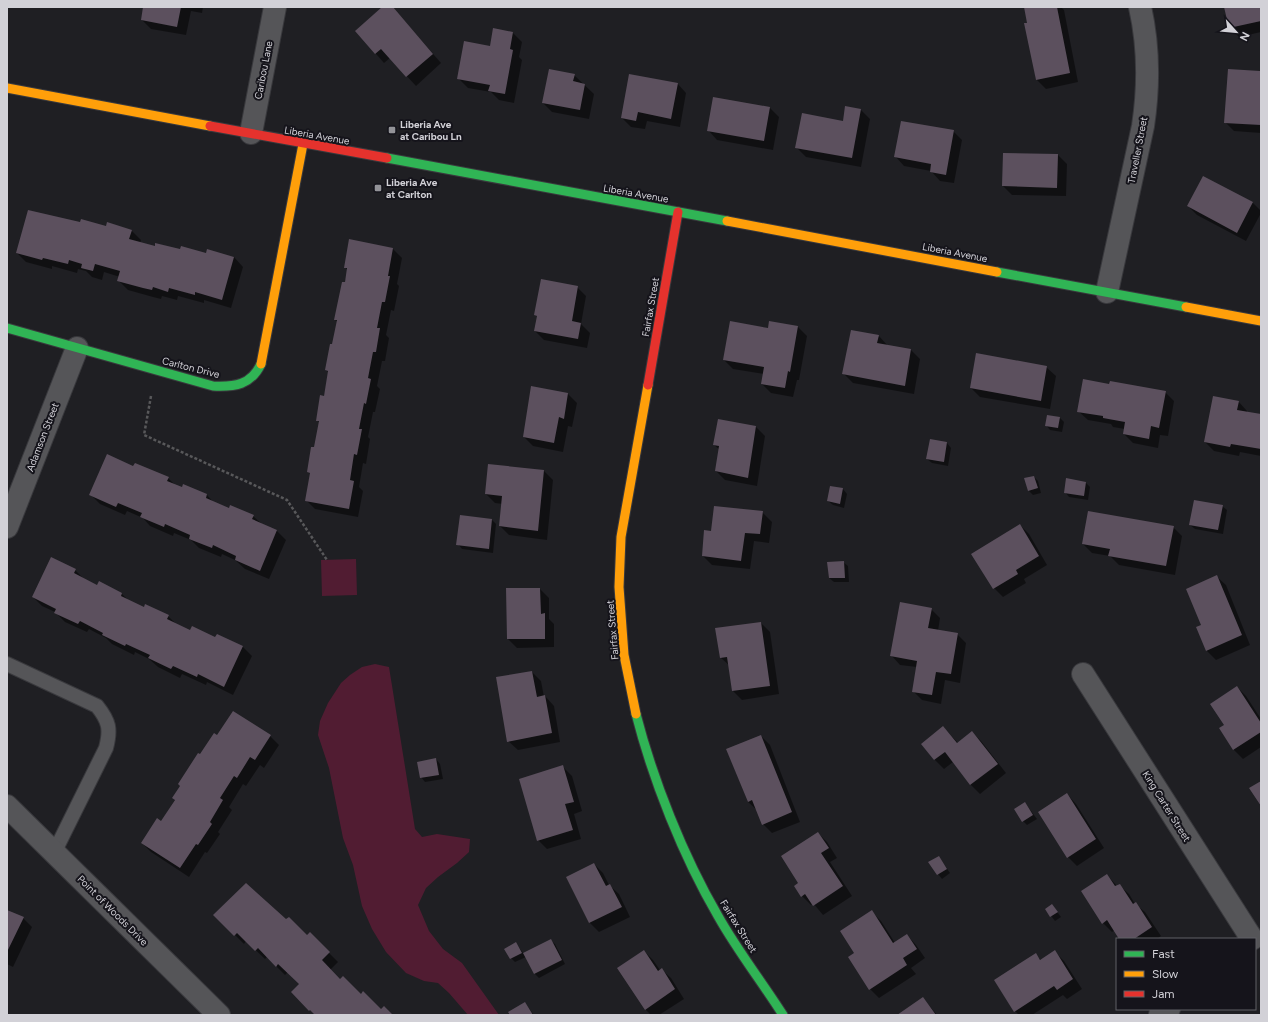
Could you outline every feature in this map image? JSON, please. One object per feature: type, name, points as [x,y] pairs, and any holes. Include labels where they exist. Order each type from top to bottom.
[{"type":"street","name":"Caribou Lane","points":[[251,133],[275,7]]},
{"type":"street","name":"Traveller Street","points":[[1107,292],[1143,126],[1147,101],[1148,59],[1144,25],[1140,7]]},
{"type":"street","name":"Liberia Avenue","points":[[7,88],[1261,321]]},
{"type":"street","name":"Carlton Drive","points":[[7,328],[213,386],[230,387],[242,384],[259,370],[262,362],[303,144]]},
{"type":"street","name":"Fairfax Street","points":[[678,212],[621,537],[619,587],[624,655],[636,715],[659,787],[686,853],[718,916],[783,1015]]},
{"type":"street","name":"Adamson Street","points":[[7,527],[77,348]]},
{"type":"street","name":"King Carter Street","points":[[1083,674],[1251,938]]},
{"type":"street","name":"Point of Woods Drive","points":[[7,806],[219,1015]]},
{"type":"lane","points":[[7,664],[97,706],[106,718],[110,733],[106,748],[54,853]]},
{"type":"path","points":[[156,370],[144,435],[287,500],[327,560]]},
{"type":"shaded area","points":[[356,559],[357,595],[322,596],[321,560]]},
{"type":"shaded area","points":[[375,664],[389,667],[415,829],[422,837],[437,834],[470,839],[469,852],[426,888],[418,905],[429,931],[443,949],[462,963],[499,1015],[468,1015],[438,983],[424,981],[406,973],[386,952],[372,929],[362,906],[353,865],[343,838],[329,768],[318,735],[320,721],[328,703],[341,683],[362,667]]},
{"type":"building","points":[[143,7],[181,7],[177,27],[141,20]]},
{"type":"building","points":[[382,7],[393,7],[433,54],[406,77],[381,49],[375,54],[355,31]]},
{"type":"building","points":[[1024,7],[1057,7],[1070,73],[1036,80],[1024,23],[1027,23]]},
{"type":"building","points":[[1224,7],[1261,7],[1261,21],[1229,28]]},
{"type":"building","points":[[493,28],[513,32],[510,49],[513,50],[505,94],[488,91],[490,85],[457,79],[464,41],[490,46]]},
{"type":"building","points":[[549,69],[575,74],[573,81],[585,84],[580,110],[542,103]]},
{"type":"building","points":[[1228,69],[1260,71],[1261,125],[1224,123]]},
{"type":"building","points":[[629,74],[678,83],[671,119],[638,112],[636,121],[621,118]]},
{"type":"building","points":[[713,97],[770,107],[764,141],[707,131]]},
{"type":"building","points":[[845,106],[861,109],[852,158],[795,148],[802,113],[843,121]]},
{"type":"building","points":[[901,121],[954,130],[946,175],[930,172],[931,164],[894,157]]},
{"type":"building","points":[[1003,153],[1058,154],[1057,188],[1002,186]]},
{"type":"building","points":[[1203,176],[1253,202],[1237,233],[1187,206]]},
{"type":"building","points":[[28,210],[80,222],[81,219],[106,226],[107,222],[132,230],[129,239],[155,246],[155,243],[180,249],[181,246],[206,253],[207,249],[234,257],[222,300],[195,292],[195,295],[169,288],[168,292],[153,287],[152,290],[117,281],[120,271],[95,264],[93,271],[81,268],[82,264],[69,260],[68,264],[43,258],[42,260],[16,253]]},
{"type":"building","points":[[349,239],[393,248],[385,302],[382,302],[377,328],[380,328],[376,352],[373,352],[368,378],[371,379],[366,404],[364,403],[359,429],[362,429],[357,455],[354,454],[350,480],[354,481],[349,509],[305,501],[310,473],[307,472],[311,447],[314,447],[319,421],[316,421],[320,395],[324,396],[328,371],[325,370],[330,344],[332,344],[337,320],[334,320],[342,282],[345,282],[347,268],[344,268]]},
{"type":"building","points":[[541,279],[578,286],[572,321],[581,323],[578,339],[534,331],[537,316],[534,315]]},
{"type":"building","points":[[730,321],[768,328],[769,321],[798,326],[790,372],[788,371],[785,388],[761,384],[764,367],[723,360]]},
{"type":"building","points":[[851,330],[879,335],[877,343],[911,349],[905,386],[842,374]]},
{"type":"building","points":[[976,353],[1047,366],[1041,401],[970,388]]},
{"type":"building","points":[[1083,379],[1109,384],[1110,381],[1166,391],[1159,428],[1151,426],[1149,439],[1123,434],[1125,422],[1103,418],[1103,416],[1077,412]]},
{"type":"building","points":[[531,386],[568,393],[564,419],[559,417],[554,443],[523,437]]},
{"type":"building","points":[[1213,396],[1239,401],[1237,410],[1261,414],[1261,449],[1231,444],[1230,447],[1204,442]]},
{"type":"building","points":[[1047,415],[1060,417],[1058,428],[1045,426]]},
{"type":"building","points":[[718,419],[756,426],[748,478],[715,471],[719,446],[713,445]]},
{"type":"building","points":[[930,439],[947,442],[944,462],[926,459]]},
{"type":"building","points":[[107,454],[133,466],[135,463],[169,477],[167,481],[182,487],[183,484],[207,494],[206,498],[229,508],[230,505],[254,515],[252,519],[277,530],[260,571],[235,560],[236,556],[213,545],[212,548],[189,539],[190,535],[165,524],[164,527],[140,517],[142,513],[118,503],[116,507],[89,495]]},
{"type":"building","points":[[488,464],[544,470],[538,531],[499,526],[502,496],[485,494]]},
{"type":"building","points":[[1034,476],[1038,488],[1028,491],[1024,478]]},
{"type":"building","points":[[1066,478],[1086,482],[1084,496],[1064,493]]},
{"type":"building","points":[[830,486],[843,488],[840,504],[827,501]]},
{"type":"building","points":[[1194,500],[1223,505],[1218,530],[1189,525]]},
{"type":"building","points":[[714,506],[763,511],[760,534],[745,533],[741,561],[702,556],[704,530],[711,531]]},
{"type":"building","points":[[1088,511],[1174,526],[1166,566],[1108,556],[1110,549],[1082,544]]},
{"type":"building","points":[[460,515],[492,519],[489,549],[456,545]]},
{"type":"building","points":[[1020,524],[1039,556],[1016,570],[1018,574],[993,589],[971,554]]},
{"type":"building","points":[[51,557],[76,569],[74,573],[97,585],[99,581],[122,593],[121,596],[144,607],[145,604],[169,615],[167,619],[190,630],[192,626],[215,637],[217,634],[243,646],[224,687],[198,674],[197,677],[173,666],[171,669],[148,658],[150,655],[126,644],[125,646],[102,635],[103,633],[80,621],[78,624],[54,613],[56,609],[32,597]]},
{"type":"building","points":[[844,561],[845,578],[829,578],[827,562]]},
{"type":"building","points":[[1217,575],[1242,635],[1206,651],[1196,627],[1201,625],[1186,589]]},
{"type":"building","points":[[506,588],[540,588],[541,614],[545,613],[545,639],[507,639]]},
{"type":"building","points":[[900,602],[932,608],[928,628],[958,633],[951,674],[936,672],[932,695],[912,692],[917,661],[890,656]]},
{"type":"building","points":[[761,622],[770,686],[732,691],[727,657],[720,658],[715,628]]},
{"type":"building","points":[[532,671],[537,697],[545,695],[552,733],[507,742],[496,677]]},
{"type":"building","points":[[1237,686],[1261,723],[1261,732],[1233,750],[1219,728],[1224,725],[1210,704]]},
{"type":"building","points":[[233,711],[271,735],[255,760],[250,757],[237,778],[234,776],[220,798],[223,800],[210,822],[212,824],[180,868],[141,843],[157,818],[161,821],[175,800],[172,798],[180,786],[178,784],[198,753],[200,754],[214,733],[217,735]]},
{"type":"building","points":[[943,726],[957,743],[972,731],[998,764],[970,785],[945,752],[934,760],[921,744]]},
{"type":"building","points":[[761,735],[792,812],[762,825],[752,800],[748,802],[726,749]]},
{"type":"building","points":[[436,758],[439,775],[420,778],[417,762]]},
{"type":"building","points":[[563,765],[574,802],[565,804],[573,830],[537,841],[519,779]]},
{"type":"building","points":[[1261,781],[1261,806],[1249,788]]},
{"type":"building","points":[[1067,793],[1096,839],[1067,858],[1038,812]]},
{"type":"building","points":[[1025,802],[1033,815],[1022,822],[1014,809]]},
{"type":"building","points":[[818,832],[829,848],[821,853],[843,886],[813,906],[805,894],[801,897],[794,886],[798,883],[781,856]]},
{"type":"building","points":[[939,856],[947,869],[937,875],[928,862]]},
{"type":"building","points":[[594,863],[606,886],[610,884],[622,907],[589,923],[566,877]]},
{"type":"building","points":[[1107,874],[1115,886],[1120,884],[1133,904],[1136,902],[1152,927],[1136,938],[1118,938],[1107,920],[1102,924],[1081,891]]},
{"type":"building","points":[[246,883],[286,919],[289,917],[307,935],[310,932],[330,952],[322,960],[340,979],[343,976],[361,994],[363,991],[381,1009],[384,1006],[393,1015],[315,1015],[310,1010],[309,1011],[291,992],[299,984],[278,964],[276,967],[258,948],[255,951],[237,933],[234,936],[213,915]]},
{"type":"building","points":[[1052,904],[1058,912],[1050,917],[1045,909]]},
{"type":"building","points":[[7,910],[24,917],[7,952]]},
{"type":"building","points":[[872,910],[893,943],[907,934],[917,949],[903,958],[907,965],[869,990],[848,957],[854,953],[840,931]]},
{"type":"building","points":[[551,939],[562,960],[534,974],[523,953]]},
{"type":"building","points":[[516,942],[522,953],[510,959],[504,949]]},
{"type":"building","points":[[644,950],[658,971],[662,968],[675,989],[645,1010],[617,968]]},
{"type":"building","points":[[1055,950],[1073,979],[1057,990],[1054,986],[1014,1012],[994,980],[1036,953],[1040,960]]},
{"type":"building","points":[[923,997],[936,1015],[897,1015]]},
{"type":"building","points":[[525,1002],[533,1015],[510,1015],[508,1012]]},
{"type":"traffic: fast","points":[[387,158],[727,221]]},
{"type":"traffic: fast","points":[[997,272],[1186,307]]},
{"type":"traffic: fast","points":[[7,328],[213,386],[228,386],[242,383],[252,376],[261,364]]},
{"type":"traffic: fast","points":[[636,714],[651,765],[670,817],[705,893],[725,929],[783,1015]]},
{"type":"traffic: slow","points":[[7,88],[210,126]]},
{"type":"traffic: slow","points":[[261,364],[303,144]]},
{"type":"traffic: slow","points":[[727,221],[997,272]]},
{"type":"traffic: slow","points":[[1186,307],[1261,321]]},
{"type":"traffic: slow","points":[[636,714],[624,655],[619,587],[621,537],[648,385]]},
{"type":"traffic: jam","points":[[210,126],[387,158]]},
{"type":"traffic: jam","points":[[648,385],[678,212]]},
{"type":"place","name":"Liberia Ave at Caribou Ln","points":[[392,130]]},
{"type":"place","name":"Liberia Ave at Carlton","points":[[378,188]]}]
